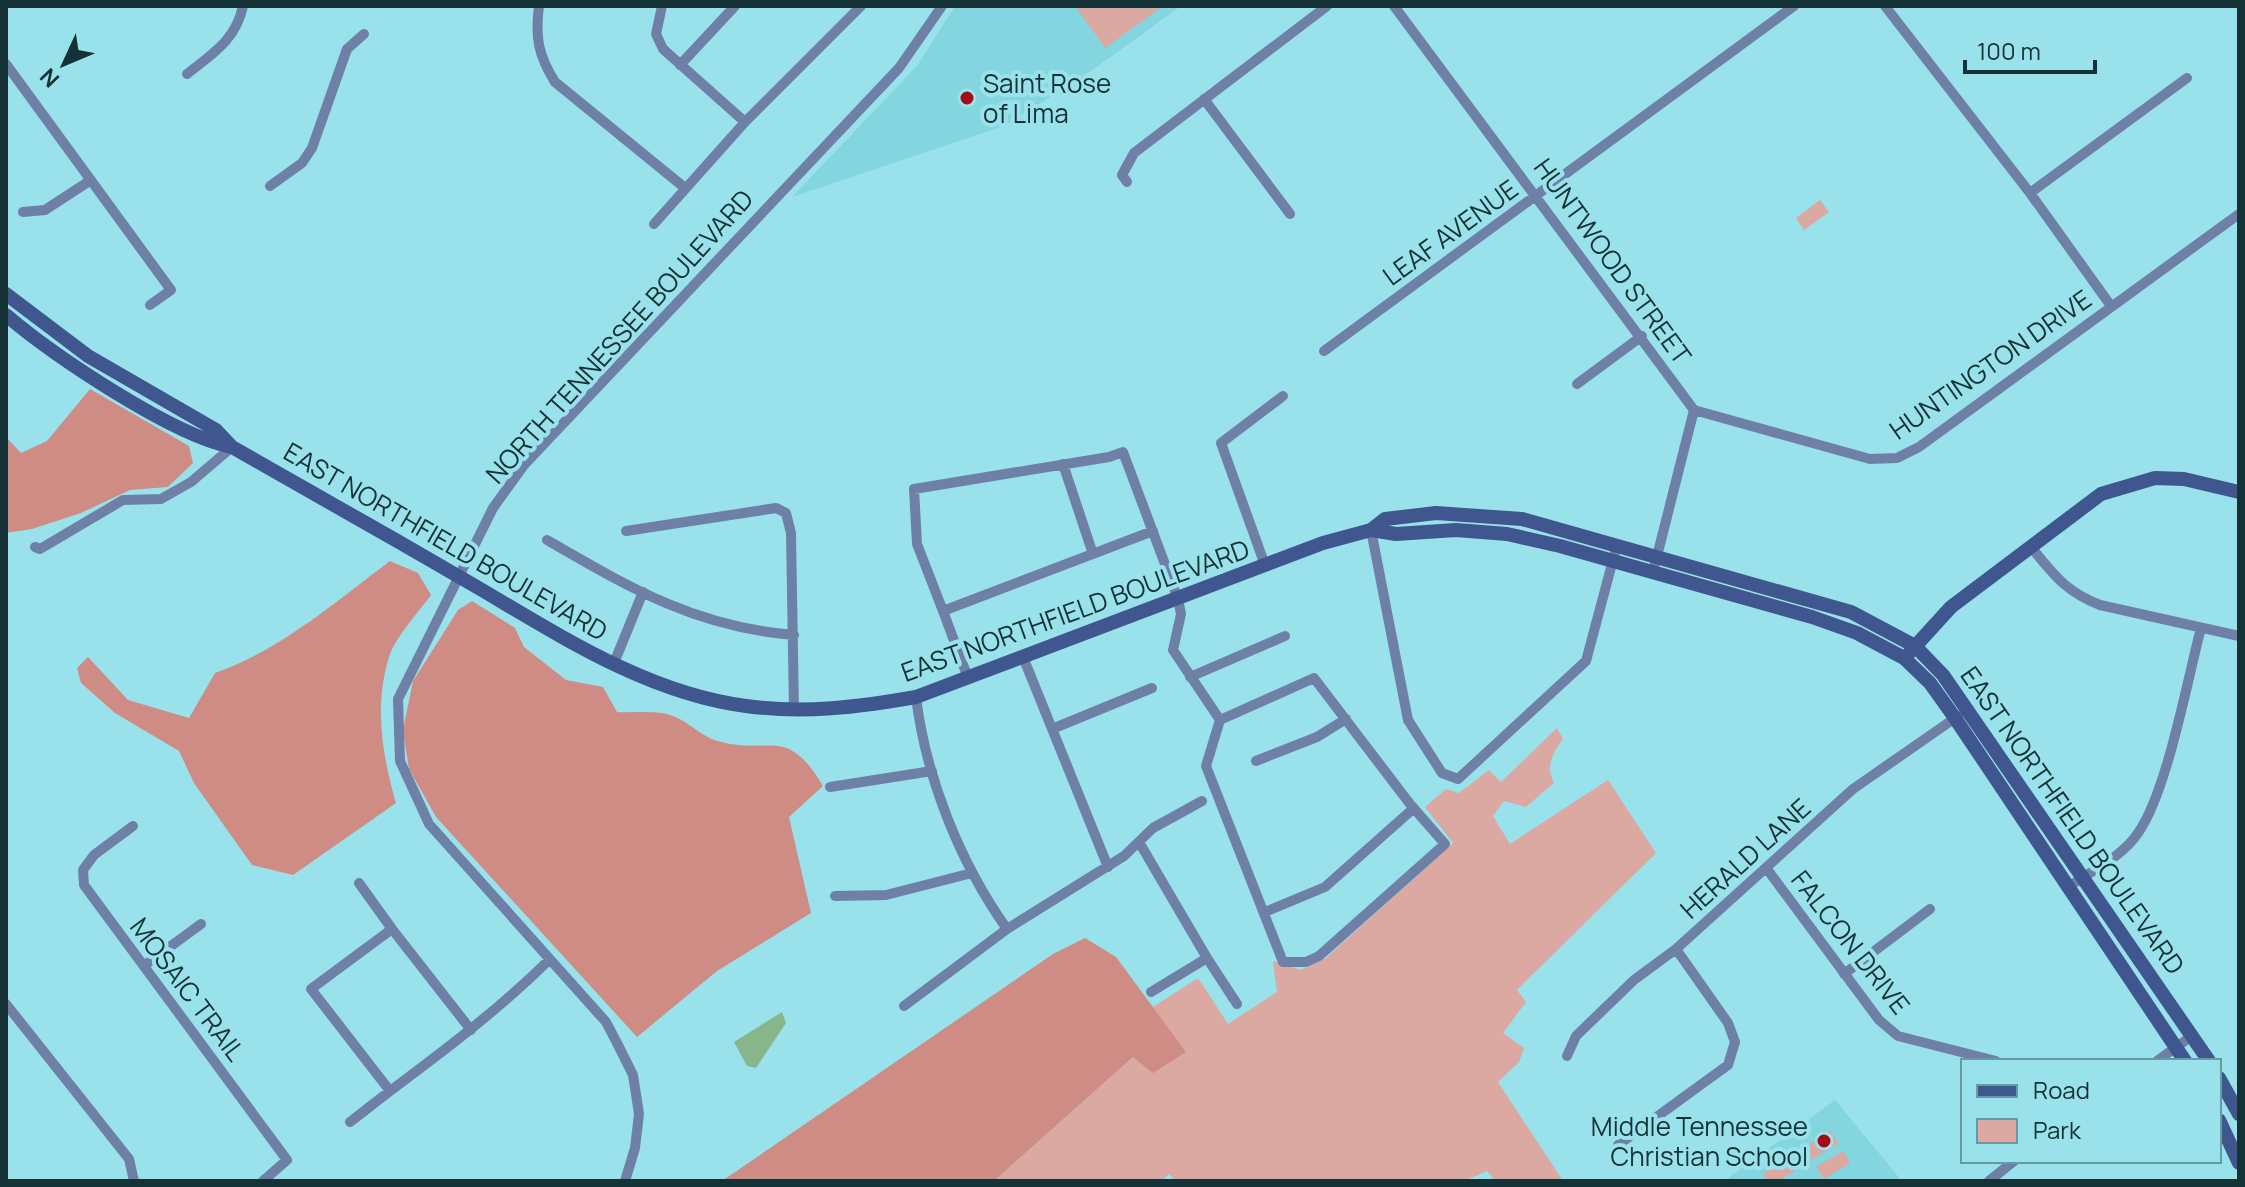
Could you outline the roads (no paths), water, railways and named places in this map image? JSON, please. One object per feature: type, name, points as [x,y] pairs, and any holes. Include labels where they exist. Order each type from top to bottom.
[{"type":"main road","name":"EAST NORTHFIELD BOULEVARD","points":[[6,294],[88,356],[216,430],[232,447],[614,663],[685,693],[745,706],[794,711],[853,708],[916,697],[1323,543],[1371,530],[1385,519],[1436,513],[1522,519],[1851,612],[1915,646],[1970,709],[2208,1059]]},
{"type":"main road","name":"EAST NORTHFIELD BOULEVARD","points":[[6,315],[68,362],[111,388],[209,443],[232,447]]},
{"type":"main road","points":[[1904,658],[1951,607],[2101,494],[2126,484],[2155,478],[2184,479],[2239,492]]},
{"type":"main road","name":"EAST NORTHFIELD BOULEVARD","points":[[1371,530],[1396,534],[1456,530],[1507,534],[1812,617],[1857,633],[1904,658],[1930,683],[1955,718],[2184,1059]]},
{"type":"main road","points":[[2221,1082],[2239,1114]]},
{"type":"main road","points":[[2221,1124],[2239,1163]]},
{"type":"street","points":[[187,74],[226,44],[237,26],[243,6]]},
{"type":"street","points":[[539,6],[535,36],[542,62],[555,82],[685,188]]},
{"type":"street","points":[[662,6],[656,34],[663,49],[745,122]]},
{"type":"street","points":[[680,65],[735,6]]},
{"type":"street","name":"NORTH TENNESSEE BOULEVARD","points":[[654,224],[745,122],[861,6]]},
{"type":"street","name":"NORTH TENNESSEE BOULEVARD","points":[[625,1181],[635,1148],[639,1114],[633,1075],[606,1022],[548,961],[429,824],[400,761],[398,699],[493,508],[524,465],[899,68],[942,6]]},
{"type":"street","points":[[1127,182],[1122,175],[1134,153],[1327,6]]},
{"type":"street","name":"HUNTWOOD STREET","points":[[1394,6],[1694,410]]},
{"type":"street","name":"LEAF AVENUE","points":[[1324,351],[1794,6]]},
{"type":"street","points":[[1885,6],[2030,193],[2111,306]]},
{"type":"street","points":[[270,186],[302,163],[312,148],[347,49],[364,34]]},
{"type":"street","points":[[7,67],[171,290],[150,305]]},
{"type":"street","points":[[2030,193],[2187,78]]},
{"type":"street","points":[[1204,99],[1290,214]]},
{"type":"street","points":[[23,212],[45,210],[91,180]]},
{"type":"street","name":"HUNTINGTON DRIVE","points":[[1694,410],[1870,459],[1897,458],[1941,431],[2239,214]]},
{"type":"street","points":[[1577,384],[1642,336]]},
{"type":"street","points":[[1265,565],[1221,443],[1283,396]]},
{"type":"street","points":[[1653,572],[1694,410]]},
{"type":"street","points":[[35,547],[40,549],[123,500],[161,499],[191,482],[232,447]]},
{"type":"street","points":[[968,678],[917,544],[914,489],[1123,452],[1178,599],[1181,614],[1173,650],[1220,720]]},
{"type":"street","points":[[1063,464],[1093,554]]},
{"type":"street","points":[[626,531],[776,508],[786,513],[791,533],[794,711]]},
{"type":"street","points":[[1371,530],[1408,720],[1442,773],[1458,779],[1586,661],[1617,545]]},
{"type":"street","points":[[943,611],[1153,531]]},
{"type":"street","points":[[547,540],[698,618],[748,631],[794,635]]},
{"type":"street","points":[[2031,547],[2064,588],[2100,605],[2239,636]]},
{"type":"street","points":[[614,663],[643,592]]},
{"type":"street","points":[[2070,886],[2120,853],[2138,833],[2156,798],[2201,628]]},
{"type":"street","points":[[1190,677],[1285,636]]},
{"type":"street","points":[[1023,657],[1108,867]]},
{"type":"street","points":[[1314,678],[1445,844],[1319,956],[1306,962],[1283,962],[1206,766],[1220,720],[1314,678]]},
{"type":"street","points":[[1052,729],[1152,688]]},
{"type":"street","points":[[916,697],[922,745],[972,873],[1007,929]]},
{"type":"street","name":"HERALD LANE","points":[[1567,1056],[1576,1036],[1634,980],[1676,949],[1853,789],[1970,709]]},
{"type":"street","points":[[1256,761],[1317,737],[1346,719]]},
{"type":"street","points":[[830,787],[932,771]]},
{"type":"street","points":[[904,1006],[1007,929],[1108,867],[1153,828],[1202,801]]},
{"type":"street","points":[[1265,912],[1325,887],[1414,808]]},
{"type":"street","name":"MOSAIC TRAIL","points":[[133,826],[94,855],[83,870],[84,885],[287,1160],[263,1181]]},
{"type":"street","points":[[1139,842],[1237,1004]]},
{"type":"street","name":"FALCON DRIVE","points":[[1767,869],[1879,1020],[1898,1036],[1988,1059]]},
{"type":"street","points":[[835,896],[886,895],[972,873]]},
{"type":"street","points":[[359,883],[471,1030]]},
{"type":"street","points":[[1844,974],[1930,909]]},
{"type":"street","points":[[145,965],[201,924]]},
{"type":"street","points":[[390,1091],[311,989],[392,929]]},
{"type":"street","points":[[1618,1145],[1728,1065],[1735,1042],[1728,1023],[1676,949]]},
{"type":"street","points":[[1151,992],[1207,958]]},
{"type":"street","points":[[350,1122],[471,1030],[548,961]]},
{"type":"street","points":[[6,1004],[129,1159],[134,1181]]},
{"type":"street","points":[[2160,1059],[2193,1035]]},
{"type":"street","points":[[1989,1181],[2012,1163]]},
{"type":"place","name":"Saint Rose of Lima","points":[[967,98]]},
{"type":"place","name":"Middle Tennessee Christian School","points":[[1824,1141]]}]
